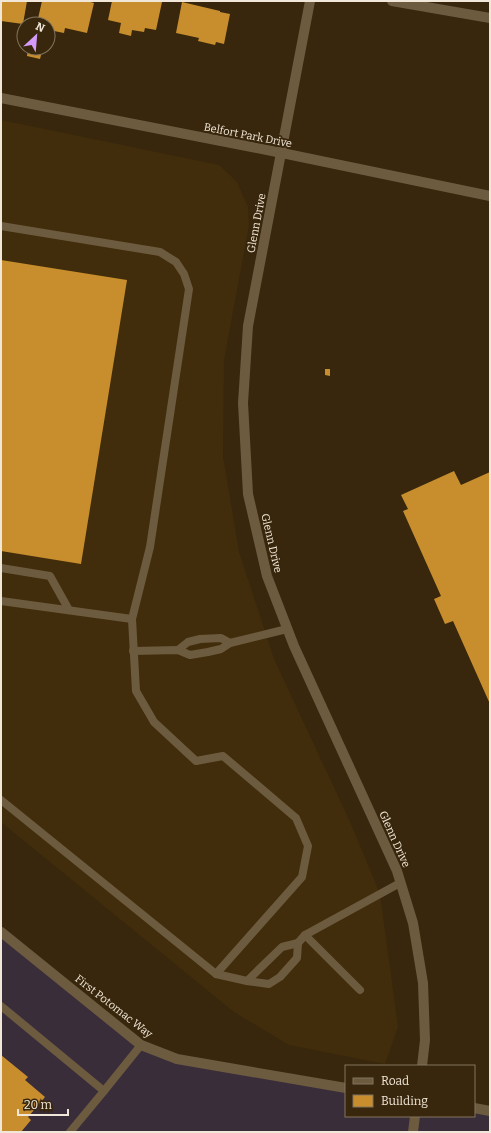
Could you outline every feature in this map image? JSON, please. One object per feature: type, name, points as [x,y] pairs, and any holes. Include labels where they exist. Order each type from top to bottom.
[{"type":"street","name":"Glenn Drive","points":[[310,1],[248,326],[243,403],[248,494],[266,576],[294,646],[394,864],[413,923],[423,982],[425,1040],[422,1065]]},
{"type":"street","points":[[392,1],[490,18]]},
{"type":"street","name":"Belfort Park Drive","points":[[1,98],[282,153],[490,196]]},
{"type":"street","name":"First Potomac Way","points":[[1,932],[141,1046],[177,1059],[345,1088]]},
{"type":"street","points":[[475,1108],[490,1111]]},
{"type":"street","points":[[413,1132],[415,1117]]},
{"type":"lane","points":[[1,226],[160,252],[176,262],[187,281],[189,288],[150,547],[132,619],[136,691],[154,722],[196,761],[223,756],[296,818],[308,846],[302,877],[216,974]]},
{"type":"lane","points":[[1,568],[50,576],[69,610]]},
{"type":"lane","points":[[1,601],[132,619]]},
{"type":"lane","points":[[133,651],[178,650],[190,655],[221,649],[230,643],[287,629]]},
{"type":"lane","points":[[178,650],[188,642],[200,639],[221,638],[230,643]]},
{"type":"lane","points":[[1,800],[216,974],[247,982],[269,984],[280,977],[297,958],[298,943],[305,934],[400,883]]},
{"type":"lane","points":[[305,934],[360,990]]},
{"type":"lane","points":[[247,982],[282,947],[298,943]]},
{"type":"lane","points":[[1,1006],[104,1091]]},
{"type":"lane","points":[[70,1132],[141,1046]]},
{"type":"shaded area","points":[[1,120],[219,165],[237,182],[248,207],[249,225],[224,360],[223,457],[239,552],[274,659],[351,824],[380,894],[398,1027],[385,1064],[289,1045],[234,1012],[1,822]]},
{"type":"shaded area","points":[[1,932],[141,1045],[177,1059],[345,1088],[345,1117],[475,1117],[475,1108],[490,1111],[490,1132],[1,1132]]},
{"type":"building","points":[[1,1],[27,1],[24,16],[16,16],[16,23],[1,21]]},
{"type":"building","points":[[42,1],[87,1],[94,3],[87,33],[65,28],[64,33],[56,31],[56,16],[39,16]]},
{"type":"building","points":[[112,1],[162,2],[156,30],[145,28],[144,32],[132,30],[131,36],[119,33],[121,23],[108,20]]},
{"type":"building","points":[[182,2],[230,14],[224,44],[216,42],[215,45],[198,41],[199,38],[176,33]]},
{"type":"building","points":[[27,56],[41,56],[40,59]]},
{"type":"building","points":[[1,260],[127,280],[81,564],[1,551]]},
{"type":"building","points":[[325,369],[330,369],[330,376],[325,375]]},
{"type":"building","points":[[454,471],[461,485],[490,472],[490,704],[453,621],[445,624],[434,599],[441,596],[403,511],[408,509],[401,495]]},
{"type":"building","points":[[1,1055],[28,1077],[25,1080],[45,1097],[28,1117],[31,1120],[21,1132],[1,1132]]}]
